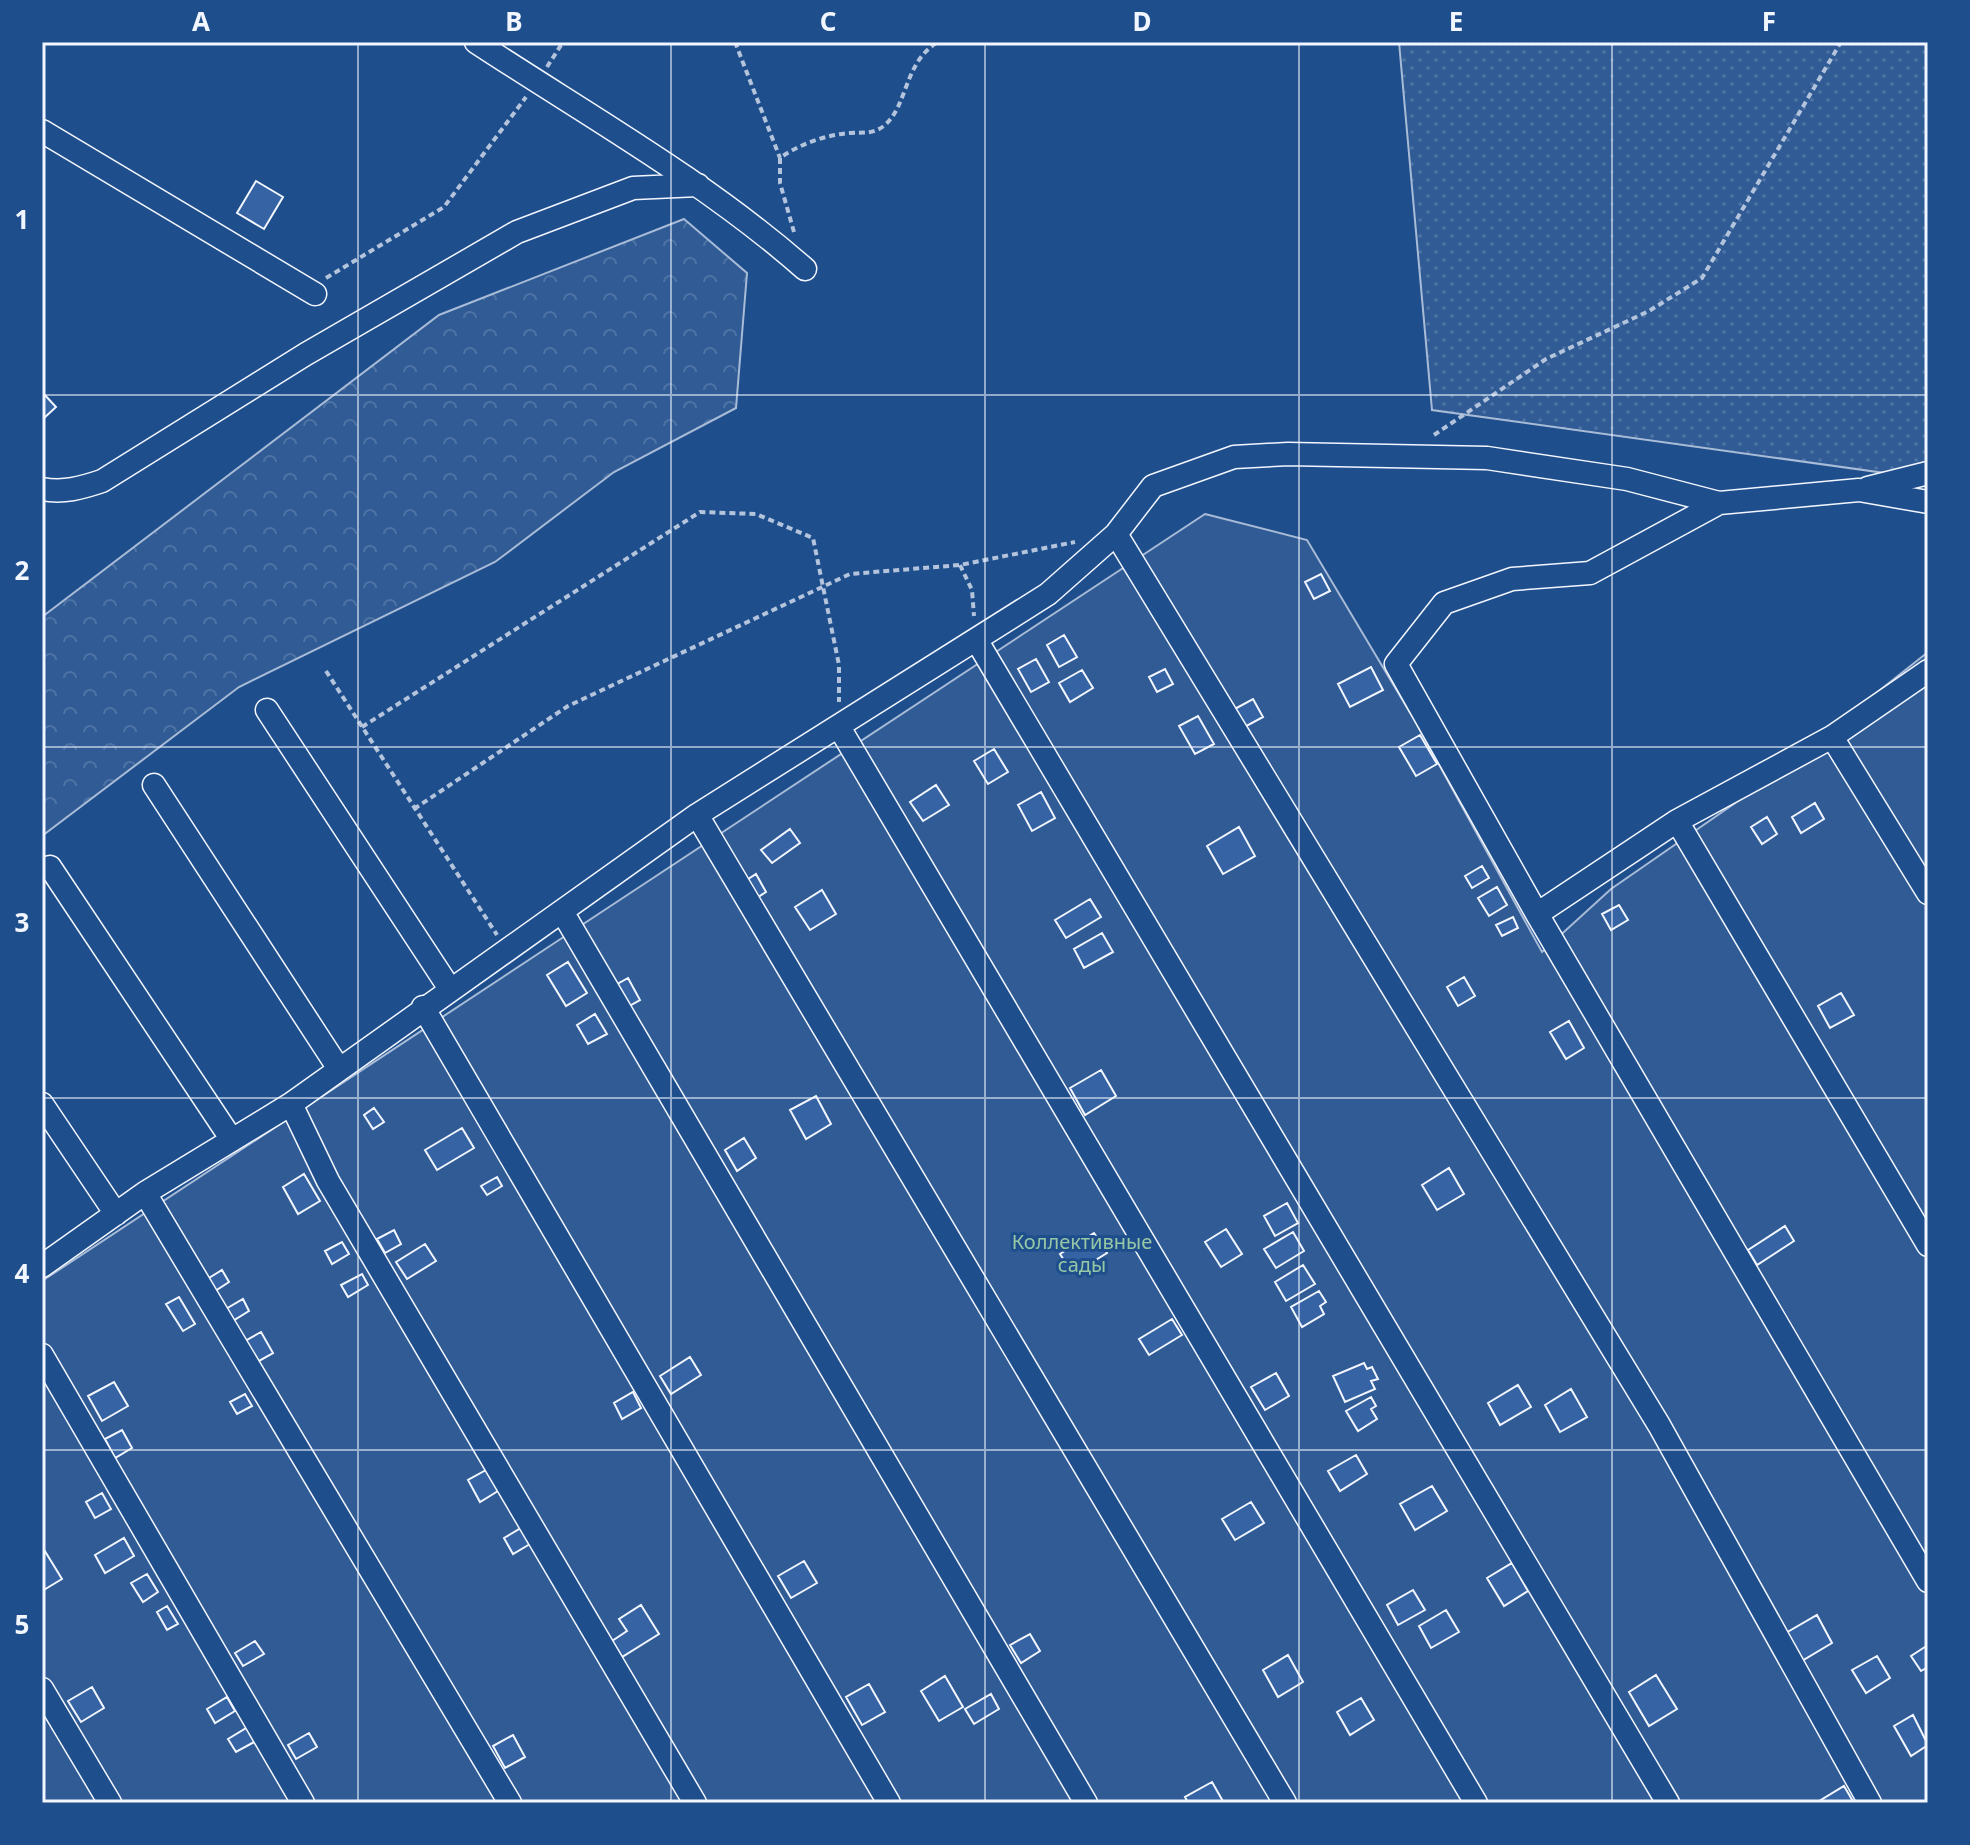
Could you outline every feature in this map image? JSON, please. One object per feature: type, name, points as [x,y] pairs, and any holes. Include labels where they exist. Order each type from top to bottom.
[{"type":"street","points":[[476,42],[698,185],[761,230],[805,269]]},
{"type":"street","points":[[42,131],[315,294]]},
{"type":"street","points":[[42,489],[57,492],[102,481],[306,354],[517,232],[633,188],[698,185]]},
{"type":"street","points":[[42,1266],[145,1193],[291,1104],[423,1007],[563,913],[697,815],[1048,594],[1116,534],[1153,486],[1234,457],[1288,454],[1487,458],[1627,479],[1719,503],[1859,490],[1928,473]]},
{"type":"street","points":[[1859,490],[1928,502]]},
{"type":"street","points":[[1719,503],[1590,573],[1512,579],[1444,603],[1396,664],[1537,914],[1928,1581]]},
{"type":"street","points":[[1116,534],[1659,1425],[1870,1803]]},
{"type":"street","points":[[977,641],[1668,1803]]},
{"type":"street","points":[[1537,914],[1677,821],[1832,737],[1928,671]]},
{"type":"street","points":[[267,710],[450,989]]},
{"type":"street","points":[[839,727],[1476,1803]]},
{"type":"street","points":[[1832,737],[1928,893]]},
{"type":"street","points":[[154,785],[339,1069]]},
{"type":"street","points":[[697,815],[1285,1803]]},
{"type":"street","points":[[1677,821],[1928,1245]]},
{"type":"street","points":[[50,867],[232,1140]]},
{"type":"street","points":[[563,913],[1086,1803]]},
{"type":"street","points":[[423,1007],[889,1803]]},
{"type":"street","points":[[42,1104],[116,1214]]},
{"type":"street","points":[[291,1104],[328,1181],[695,1803]]},
{"type":"street","points":[[145,1193],[510,1803]]},
{"type":"street","points":[[42,1355],[303,1803]]},
{"type":"street","points":[[42,1689],[110,1803]]},
{"type":"path","points":[[315,294],[319,282],[444,207],[563,42]]},
{"type":"path","points":[[735,42],[780,158],[780,183],[805,269]]},
{"type":"path","points":[[780,158],[800,144],[850,133],[867,135],[886,124],[911,72],[926,49],[938,42]]},
{"type":"path","points":[[1426,439],[1546,359],[1649,311],[1702,278],[1841,42]]},
{"type":"path","points":[[362,727],[700,512],[756,514],[813,538],[839,665],[839,727]]},
{"type":"path","points":[[414,809],[568,706],[850,574],[960,565],[1116,534]]},
{"type":"path","points":[[960,565],[972,590],[977,641]]},
{"type":"path","points":[[326,671],[508,950]]},
{"type":"green space","points":[[1399,42],[1928,42],[1928,479],[1432,410]]},
{"type":"green space","points":[[684,219],[747,273],[736,408],[614,472],[495,562],[239,687],[42,836],[42,617],[439,315]]},
{"type":"shaded area","name":"Коллективные сады","points":[[1205,514],[1307,540],[1415,721],[1542,952],[1611,889],[1754,790],[1928,652],[1928,1803],[42,1803],[42,1281]]},
{"type":"building","points":[[256,181],[283,197],[264,229],[237,213]]},
{"type":"building","points":[[42,392],[56,407],[42,420]]},
{"type":"building","points":[[1321,574],[1330,591],[1314,599],[1305,582]]},
{"type":"building","points":[[1064,635],[1077,657],[1059,667],[1047,645]]},
{"type":"building","points":[[1036,659],[1049,682],[1031,692],[1018,669]]},
{"type":"building","points":[[1371,667],[1383,690],[1350,707],[1338,684]]},
{"type":"building","points":[[1165,669],[1173,684],[1157,692],[1149,677]]},
{"type":"building","points":[[1082,670],[1093,688],[1070,702],[1059,683]]},
{"type":"building","points":[[1253,699],[1263,717],[1241,729],[1231,711]]},
{"type":"building","points":[[1198,716],[1214,744],[1195,754],[1179,726]]},
{"type":"building","points":[[1420,735],[1437,764],[1416,776],[1399,747]]},
{"type":"building","points":[[994,749],[1008,772],[988,784],[974,761]]},
{"type":"building","points":[[936,785],[949,805],[923,821],[910,802]]},
{"type":"building","points":[[1041,792],[1055,818],[1032,831],[1018,805]]},
{"type":"building","points":[[1815,803],[1824,819],[1801,833],[1792,817]]},
{"type":"building","points":[[1767,817],[1777,834],[1762,844],[1751,827]]},
{"type":"building","points":[[1239,827],[1255,856],[1223,874],[1207,846]]},
{"type":"building","points":[[790,829],[800,843],[772,863],[761,850]]},
{"type":"building","points":[[1482,866],[1489,878],[1472,888],[1465,876]]},
{"type":"building","points":[[756,874],[766,892],[752,901],[742,883]]},
{"type":"building","points":[[1497,887],[1507,905],[1489,916],[1478,898]]},
{"type":"building","points":[[822,890],[836,914],[810,930],[795,907]]},
{"type":"building","points":[[1090,899],[1101,917],[1066,938],[1055,920]]},
{"type":"building","points":[[1619,905],[1628,920],[1611,930],[1602,914]]},
{"type":"building","points":[[1513,917],[1518,928],[1502,936],[1496,925]]},
{"type":"building","points":[[1102,933],[1113,952],[1084,968],[1074,949]]},
{"type":"building","points":[[568,962],[587,993],[566,1006],[547,975]]},
{"type":"building","points":[[1464,977],[1475,996],[1458,1006],[1447,987]]},
{"type":"building","points":[[628,978],[640,1000],[624,1009],[612,987]]},
{"type":"building","points":[[1841,993],[1854,1015],[1830,1028],[1818,1006]]},
{"type":"building","points":[[595,1014],[607,1034],[588,1044],[577,1025]]},
{"type":"building","points":[[1569,1021],[1584,1048],[1566,1059],[1550,1032]]},
{"type":"building","points":[[1101,1070],[1116,1096],[1085,1115],[1070,1088]]},
{"type":"building","points":[[816,1096],[831,1124],[806,1139],[790,1110]]},
{"type":"building","points":[[374,1108],[384,1122],[373,1129],[364,1115]]},
{"type":"building","points":[[462,1128],[474,1148],[437,1170],[425,1150]]},
{"type":"building","points":[[744,1138],[756,1158],[737,1171],[725,1150]]},
{"type":"building","points":[[1449,1168],[1464,1194],[1437,1210],[1422,1185]]},
{"type":"building","points":[[304,1174],[320,1201],[298,1214],[283,1187]]},
{"type":"building","points":[[497,1177],[502,1186],[487,1195],[481,1186]]},
{"type":"building","points":[[1287,1203],[1298,1223],[1275,1236],[1264,1216]]},
{"type":"building","points":[[1785,1226],[1794,1241],[1757,1265],[1748,1250]]},
{"type":"building","points":[[1226,1229],[1242,1254],[1221,1267],[1205,1242]]},
{"type":"building","points":[[394,1230],[401,1244],[385,1253],[377,1239]]},
{"type":"building","points":[[1293,1232],[1304,1251],[1276,1268],[1264,1249]]},
{"type":"building","points":[[1094,1233],[1107,1253],[1073,1274],[1060,1254]]},
{"type":"building","points":[[342,1242],[349,1254],[332,1264],[325,1251]]},
{"type":"building","points":[[425,1244],[436,1261],[407,1279],[396,1262]]},
{"type":"building","points":[[1303,1265],[1315,1284],[1286,1301],[1275,1282]]},
{"type":"building","points":[[222,1270],[229,1282],[212,1293],[204,1281]]},
{"type":"building","points":[[362,1274],[368,1285],[348,1297],[341,1285]]},
{"type":"building","points":[[1319,1291],[1326,1302],[1320,1306],[1324,1314],[1302,1327],[1291,1307]]},
{"type":"building","points":[[179,1297],[195,1324],[183,1331],[166,1304]]},
{"type":"building","points":[[243,1299],[249,1311],[231,1322],[224,1310]]},
{"type":"building","points":[[1172,1319],[1182,1335],[1149,1355],[1139,1339]]},
{"type":"building","points":[[261,1332],[273,1353],[250,1366],[238,1345]]},
{"type":"building","points":[[690,1357],[701,1375],[671,1394],[660,1376]]},
{"type":"building","points":[[1364,1363],[1367,1369],[1372,1367],[1378,1379],[1371,1381],[1375,1389],[1345,1402],[1333,1376]]},
{"type":"building","points":[[1276,1373],[1289,1396],[1265,1410],[1251,1387]]},
{"type":"building","points":[[114,1382],[128,1406],[102,1421],[88,1396]]},
{"type":"building","points":[[1518,1385],[1531,1407],[1500,1425],[1488,1403]]},
{"type":"building","points":[[1571,1389],[1587,1417],[1560,1432],[1545,1405]]},
{"type":"building","points":[[633,1392],[641,1408],[622,1419],[614,1403]]},
{"type":"building","points":[[245,1394],[252,1406],[237,1414],[230,1402]]},
{"type":"building","points":[[1371,1397],[1376,1406],[1371,1409],[1377,1419],[1358,1431],[1346,1411]]},
{"type":"building","points":[[122,1430],[132,1448],[115,1458],[105,1439]]},
{"type":"building","points":[[1356,1455],[1367,1474],[1340,1491],[1328,1471]]},
{"type":"building","points":[[486,1470],[498,1491],[480,1502],[468,1480]]},
{"type":"building","points":[[1432,1486],[1447,1511],[1415,1530],[1400,1504]]},
{"type":"building","points":[[102,1493],[111,1509],[95,1518],[86,1502]]},
{"type":"building","points":[[1251,1502],[1264,1523],[1235,1540],[1222,1519]]},
{"type":"building","points":[[521,1528],[530,1544],[513,1554],[504,1538]]},
{"type":"building","points":[[124,1538],[134,1556],[105,1573],[95,1555]]},
{"type":"building","points":[[42,1549],[62,1579],[42,1591]]},
{"type":"building","points":[[804,1561],[817,1583],[791,1598],[778,1576]]},
{"type":"building","points":[[1512,1563],[1528,1591],[1504,1606],[1487,1578]]},
{"type":"building","points":[[147,1574],[158,1592],[143,1602],[131,1583]]},
{"type":"building","points":[[1413,1590],[1425,1610],[1398,1625],[1387,1605]]},
{"type":"building","points":[[641,1605],[659,1634],[622,1657],[612,1641],[627,1631],[619,1619]]},
{"type":"building","points":[[167,1606],[178,1624],[167,1630],[157,1612]]},
{"type":"building","points":[[1446,1610],[1459,1632],[1431,1648],[1419,1626]]},
{"type":"building","points":[[1817,1615],[1832,1643],[1800,1662],[1784,1634]]},
{"type":"building","points":[[1030,1634],[1040,1651],[1021,1663],[1010,1645]]},
{"type":"building","points":[[255,1641],[264,1654],[243,1666],[235,1653]]},
{"type":"building","points":[[1928,1645],[1928,1667],[1921,1671],[1911,1656]]},
{"type":"building","points":[[1288,1655],[1303,1682],[1278,1697],[1263,1670]]},
{"type":"building","points":[[1877,1656],[1890,1678],[1866,1693],[1852,1670]]},
{"type":"building","points":[[1656,1675],[1677,1709],[1649,1726],[1629,1692]]},
{"type":"building","points":[[945,1676],[963,1707],[939,1721],[921,1691]]},
{"type":"building","points":[[869,1684],[885,1712],[862,1725],[846,1697]]},
{"type":"building","points":[[92,1687],[104,1708],[81,1722],[68,1701]]},
{"type":"building","points":[[991,1694],[999,1709],[974,1724],[965,1709]]},
{"type":"building","points":[[227,1697],[235,1711],[215,1723],[207,1709]]},
{"type":"building","points":[[1361,1698],[1374,1720],[1350,1735],[1337,1712]]},
{"type":"building","points":[[1913,1715],[1928,1745],[1911,1756],[1894,1726]]},
{"type":"building","points":[[248,1727],[256,1741],[236,1752],[228,1739]]},
{"type":"building","points":[[309,1733],[317,1747],[296,1759],[288,1745]]},
{"type":"building","points":[[513,1735],[525,1757],[505,1768],[493,1746]]},
{"type":"building","points":[[1212,1782],[1224,1803],[1188,1803],[1185,1797]]},
{"type":"building","points":[[1844,1786],[1854,1803],[1816,1803]]}]
